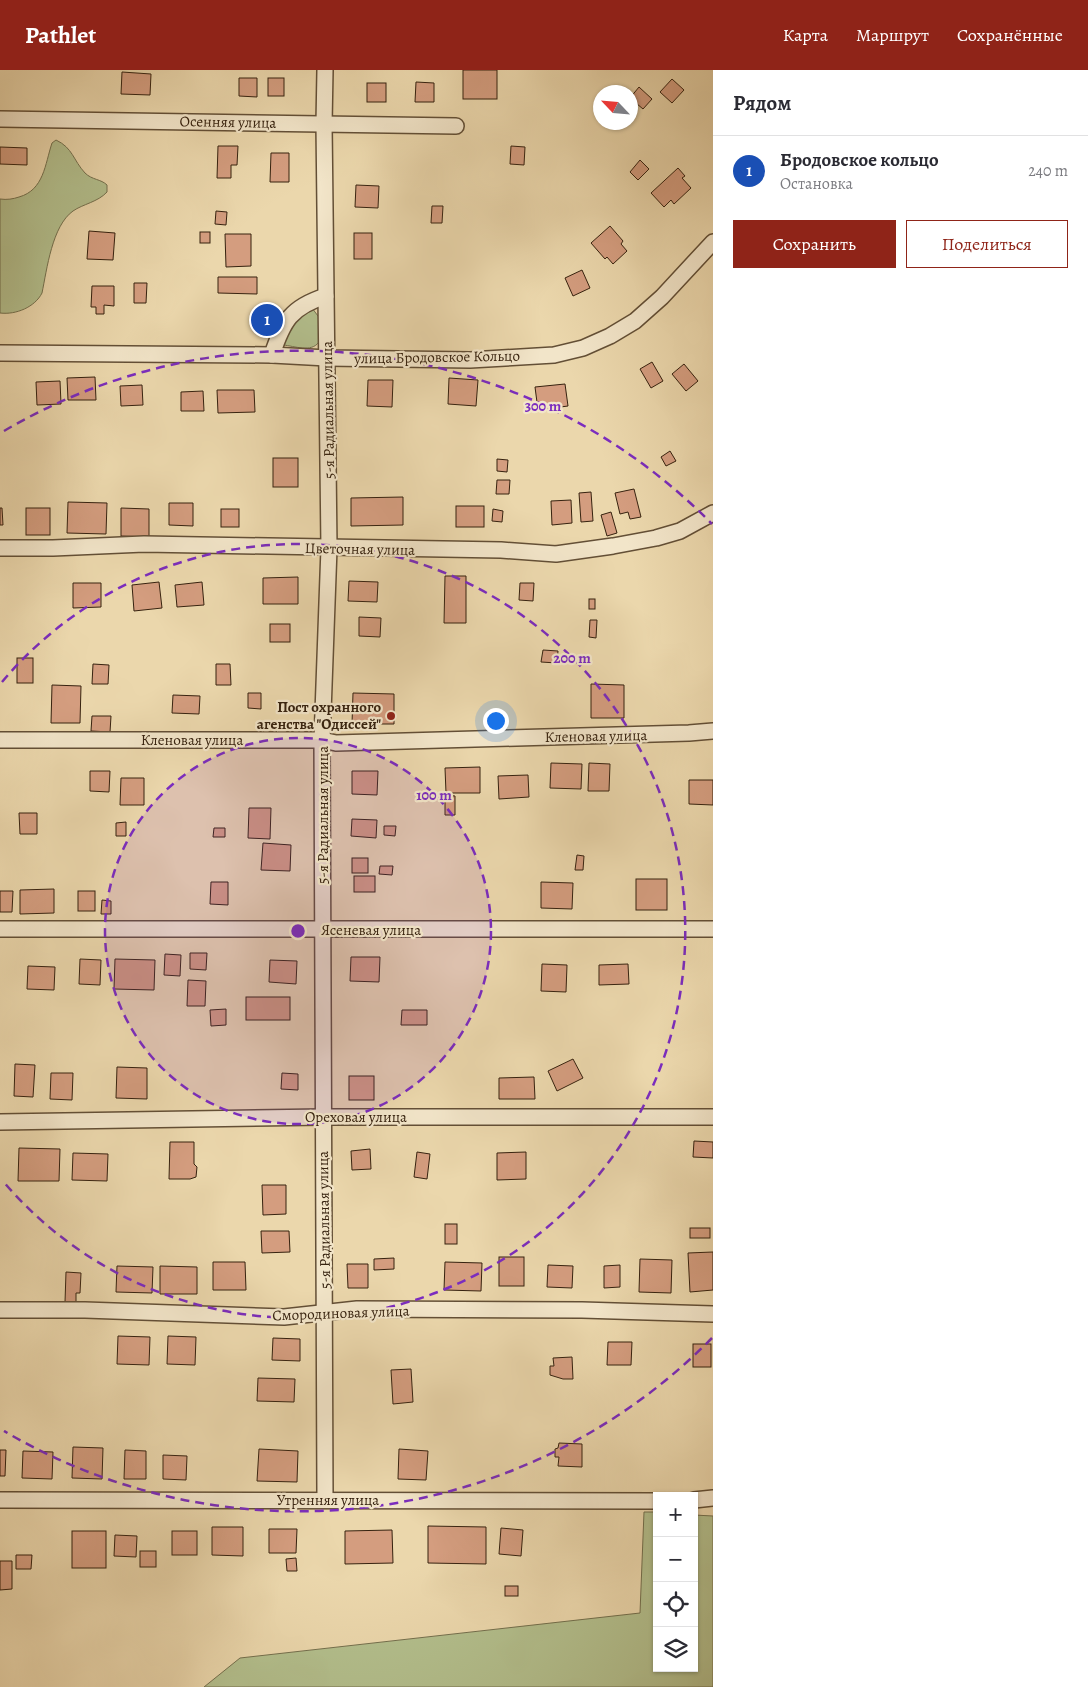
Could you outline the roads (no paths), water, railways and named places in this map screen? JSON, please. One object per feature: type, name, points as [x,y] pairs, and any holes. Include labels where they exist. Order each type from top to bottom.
[{"type":"street","name":"5-я Радиальная улица","points":[[325,70],[329,548],[322,740],[325,1500]]},
{"type":"street","name":"Осенняя улица","points":[[0,119],[456,126]]},
{"type":"street","name":"улица Бродовское Кольцо","points":[[0,353],[272,355],[327,358],[470,360],[554,355],[583,348],[610,336],[635,321],[662,297],[713,242]]},
{"type":"street","points":[[272,355],[280,332],[291,314],[308,301],[326,296]]},
{"type":"street","name":"Цветочная улица","points":[[0,548],[144,544],[501,550],[556,554],[656,538],[680,531],[713,513]]},
{"type":"street","name":"Кленовая улица","points":[[0,740],[322,740],[336,743],[650,735],[713,731]]},
{"type":"street","name":"Ясеневая улица","points":[[0,929],[713,929]]},
{"type":"street","name":"Ореховая улица","points":[[0,1122],[323,1117],[713,1117]]},
{"type":"street","name":"Смородиновая улица","points":[[0,1310],[85,1310],[284,1317],[357,1309],[582,1310],[713,1314]]},
{"type":"street","points":[[698,1500],[713,1498]]},
{"type":"street","name":"Утренняя улица","points":[[0,1500],[653,1501]]},
{"type":"place","name":"Бродовское кольцо","points":[[267,320]]},
{"type":"place","name":"Пост охранного агенства \"Одисcей\"","points":[[391,716]]}]
